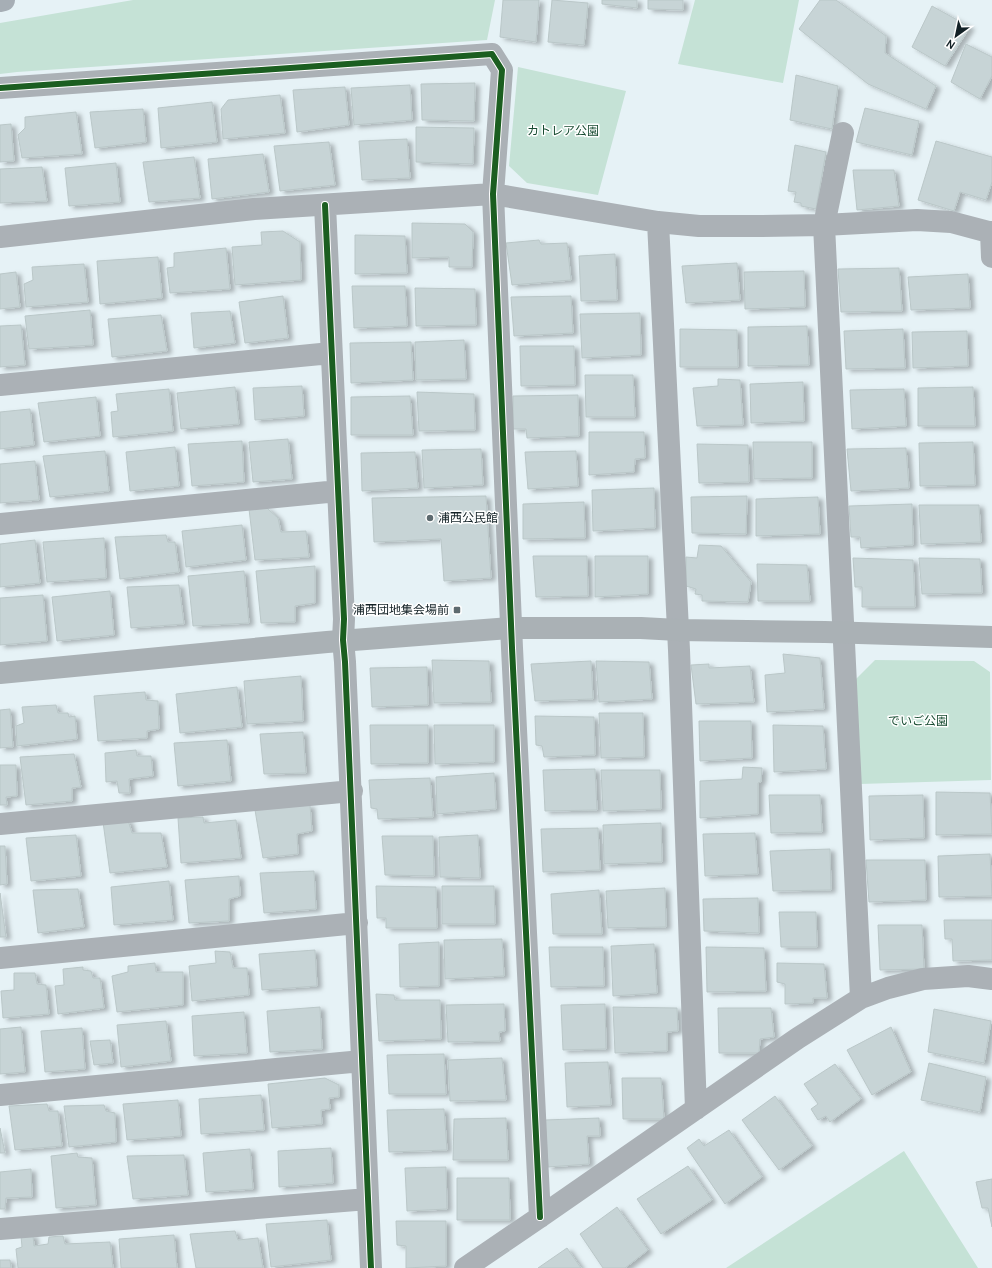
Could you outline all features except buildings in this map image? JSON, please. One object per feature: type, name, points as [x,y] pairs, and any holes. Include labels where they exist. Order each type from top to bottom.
[{"type":"highway","points":[[0,1],[4,0]]},
{"type":"street","points":[[0,88],[492,54],[502,70],[493,194],[511,628],[540,1217]]},
{"type":"street","points":[[844,133],[824,225],[861,998]]},
{"type":"street","points":[[0,237],[254,209],[493,194],[658,222],[699,226],[824,225],[917,220],[951,222],[991,232],[992,257]]},
{"type":"street","points":[[324,205],[344,619],[343,640],[346,662],[352,791],[371,1268]]},
{"type":"street","points":[[658,222],[678,630],[696,1109]]},
{"type":"street","points":[[0,386],[331,352]]},
{"type":"street","points":[[0,524],[338,491]]},
{"type":"street","points":[[0,673],[343,640],[511,628],[642,628],[992,637]]},
{"type":"street","points":[[0,824],[352,791]]},
{"type":"street","points":[[0,958],[357,923]]},
{"type":"street","points":[[464,1268],[798,1038],[861,998],[888,988],[923,979],[968,976],[992,979]]},
{"type":"street","points":[[0,1095],[362,1061]]},
{"type":"street","points":[[0,1229],[368,1198]]},
{"type":"green space","points":[[133,0],[495,0],[487,40],[0,74],[0,23]]},
{"type":"green space","points":[[695,0],[799,0],[783,83],[678,64]]},
{"type":"green space","name":"カトレア公園","points":[[518,67],[626,91],[598,195],[527,183],[509,166]]},
{"type":"green space","name":"でいご公園","points":[[875,660],[974,661],[990,672],[991,780],[860,784],[854,681]]},
{"type":"green space","points":[[904,1151],[978,1268],[726,1268]]},
{"type":"cycle path","points":[[0,88],[492,54],[502,70],[493,194],[512,648],[540,1217]]},
{"type":"cycle path","points":[[325,205],[371,1268]]},
{"type":"place","name":"浦西公民館","points":[[430,518]]},
{"type":"place","name":"浦西団地集会場前","points":[[457,610]]}]
